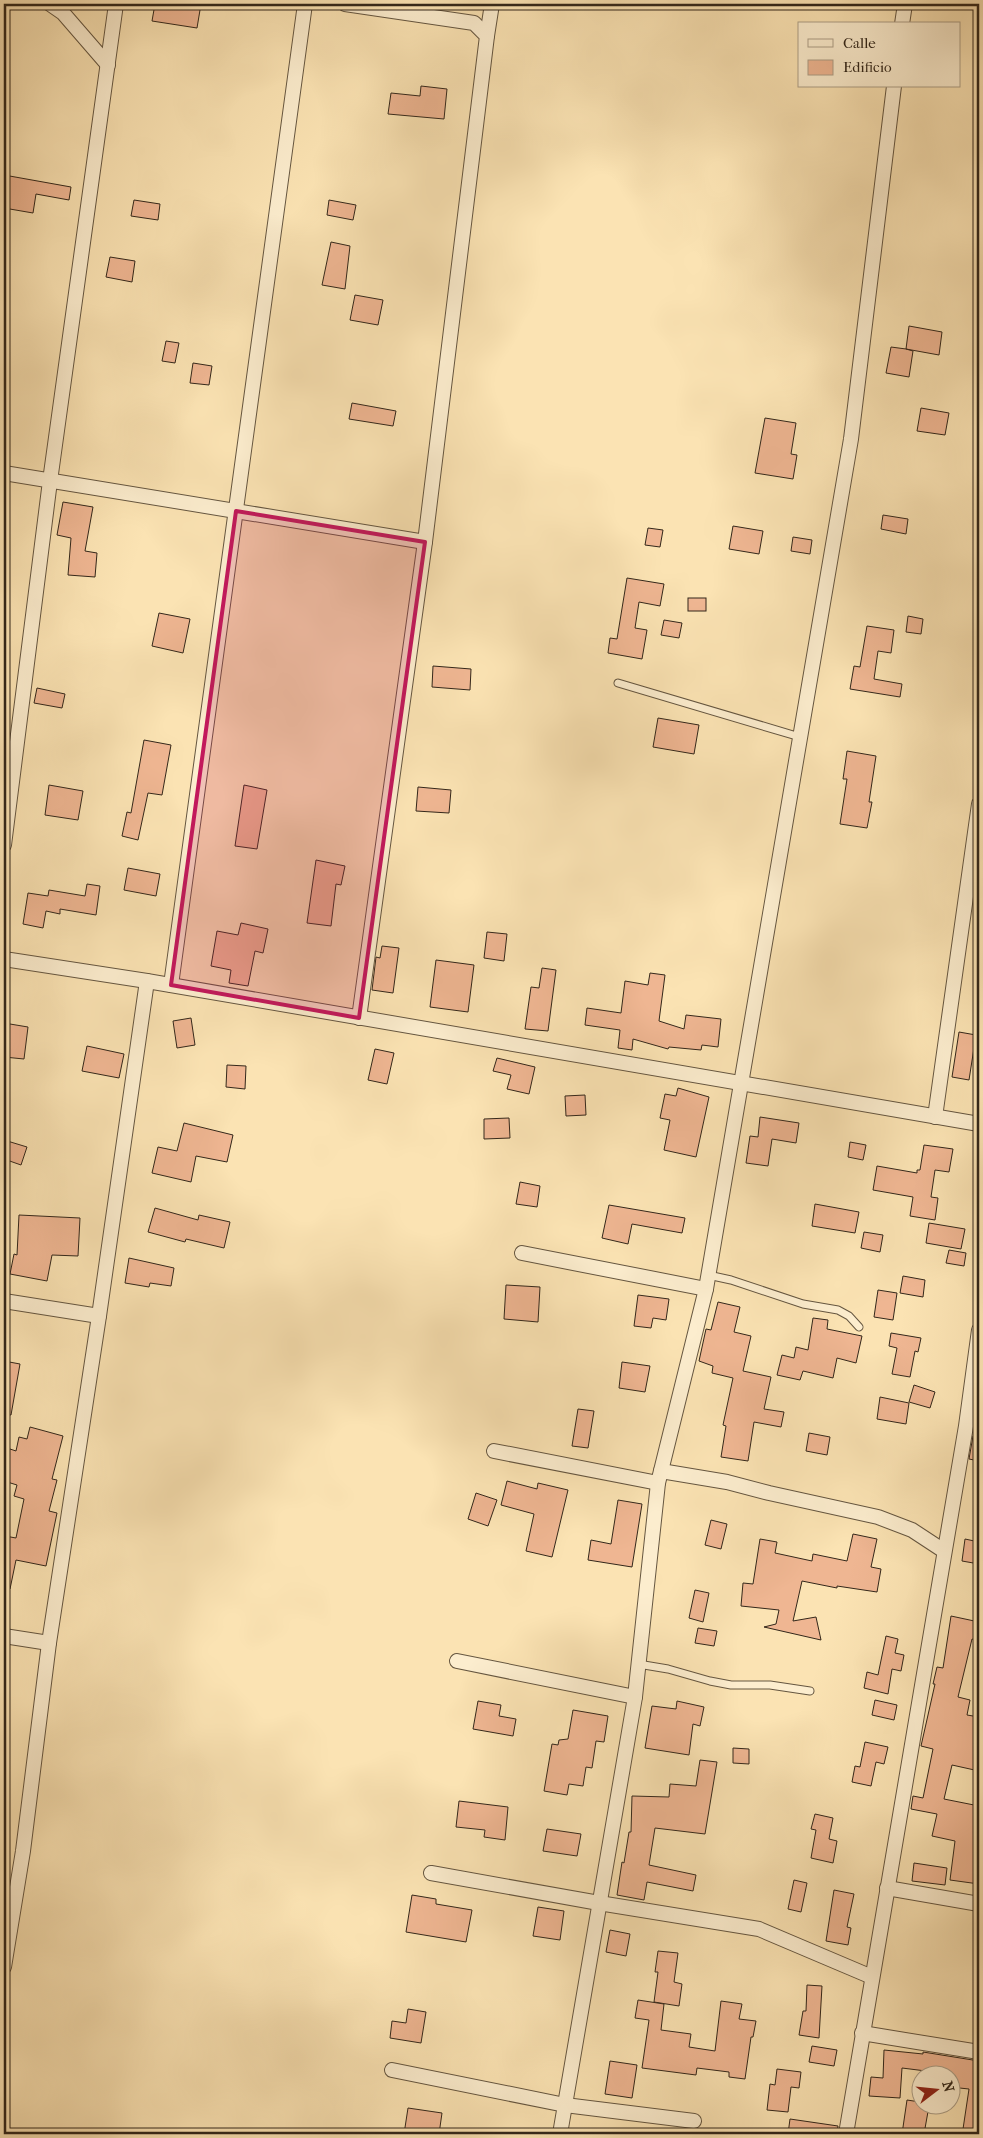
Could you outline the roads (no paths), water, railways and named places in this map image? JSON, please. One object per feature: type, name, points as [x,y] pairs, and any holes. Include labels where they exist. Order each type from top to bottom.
[{"type":"street","points":[[50,4],[63,13],[108,64]]},
{"type":"street","points":[[4,845],[50,481],[116,4]]},
{"type":"street","points":[[171,985],[305,4]]},
{"type":"street","points":[[345,4],[474,22],[487,36]]},
{"type":"street","points":[[359,1018],[425,542],[492,4]]},
{"type":"street","points":[[902,22],[905,4]]},
{"type":"street","points":[[560,2134],[634,1697],[659,1477],[706,1290],[850,439],[894,88]]},
{"type":"street","points":[[4,473],[425,542]]},
{"type":"street","points":[[935,1117],[979,804]]},
{"type":"street","points":[[4,959],[146,980],[979,1124]]},
{"type":"street","points":[[4,1960],[23,1850],[49,1643],[99,1316],[146,980]]},
{"type":"street","points":[[522,1253],[706,1290]]},
{"type":"street","points":[[4,1301],[99,1316]]},
{"type":"street","points":[[846,2134],[944,1551],[973,1427],[979,1330]]},
{"type":"street","points":[[494,1451],[659,1477],[727,1482],[878,1517],[912,1530],[944,1551]]},
{"type":"street","points":[[4,1636],[49,1643]]},
{"type":"street","points":[[457,1661],[634,1697]]},
{"type":"street","points":[[432,1872],[599,1903],[759,1928],[872,1977]]},
{"type":"street","points":[[887,1888],[979,1904]]},
{"type":"street","points":[[862,2033],[979,2052]]},
{"type":"street","points":[[392,2070],[564,2105],[694,2121]]},
{"type":"lane","points":[[618,683],[800,737]]},
{"type":"lane","points":[[708,1275],[731,1280],[803,1304],[838,1310],[849,1316],[859,1327]]},
{"type":"lane","points":[[638,1664],[668,1669],[710,1682],[770,1685],[810,1691]]}]
